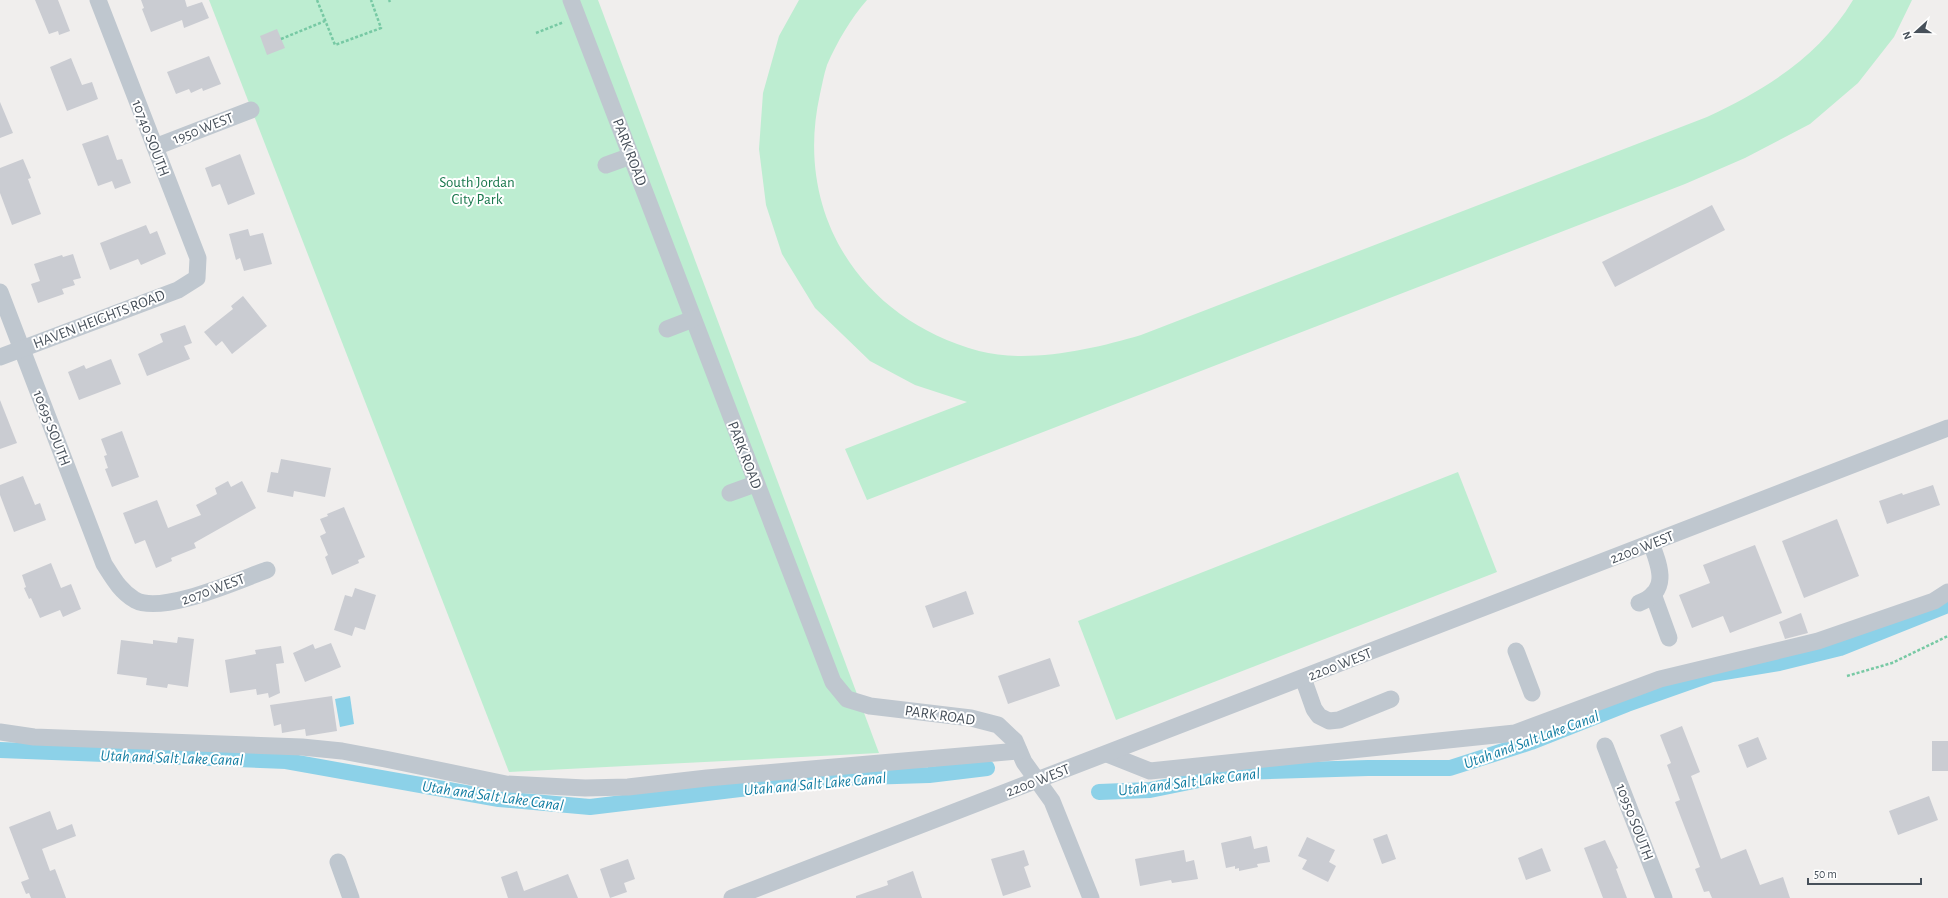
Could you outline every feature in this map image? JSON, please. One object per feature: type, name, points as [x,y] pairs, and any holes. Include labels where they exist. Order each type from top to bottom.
[{"type":"street","name":"10740 SOUTH","points":[[98,0],[198,258],[197,278]]},
{"type":"street","name":"PARK ROAD","points":[[567,7],[631,156],[755,484],[833,682],[847,699],[870,706],[971,718],[998,725],[1015,741],[1024,762],[1052,801],[1091,898]]},
{"type":"street","name":"1950 WEST","points":[[155,147],[251,110]]},
{"type":"street","points":[[606,165],[631,156]]},
{"type":"street","name":"HAVEN HEIGHTS ROAD","points":[[0,357],[178,290],[197,278]]},
{"type":"street","name":"10695 SOUTH","points":[[0,292],[104,564]]},
{"type":"street","points":[[667,329],[693,319]]},
{"type":"street","name":"2200 WEST","points":[[732,898],[1948,428]]},
{"type":"street","points":[[730,493],[755,484]]},
{"type":"street","points":[[1651,544],[1661,569],[1658,588],[1646,599],[1670,638]]},
{"type":"street","name":"2070 WEST","points":[[104,564],[118,587],[137,601],[155,603],[176,602],[267,570]]},
{"type":"street","points":[[1107,754],[1150,771],[1515,733],[1660,679],[1818,641],[1934,601],[1948,592]]},
{"type":"street","points":[[1516,650],[1532,693]]},
{"type":"street","points":[[1302,678],[1314,709],[1319,716],[1329,721],[1339,720],[1391,700]]},
{"type":"street","points":[[0,732],[34,737],[302,747],[342,751],[506,784],[554,787],[628,787],[707,778],[1019,751]]},
{"type":"street","name":"10950 SOUTH","points":[[1605,746],[1664,898]]},
{"type":"street","points":[[338,862],[351,898]]},
{"type":"path","points":[[317,0],[335,45],[381,28],[371,0]]},
{"type":"path","points":[[536,33],[565,22],[567,7]]},
{"type":"path","points":[[281,39],[325,21]]},
{"type":"path","points":[[1847,676],[1892,663],[1948,636]]},
{"type":"green space","name":"South Jordan City Park","points":[[209,0],[598,0],[879,753],[509,772]]},
{"type":"green space","points":[[799,0],[867,0],[845,31],[827,65],[820,94],[814,138],[817,180],[827,220],[845,256],[870,287],[901,314],[937,336],[979,351],[998,355],[1018,356],[1082,350],[1141,335],[1707,117],[1770,83],[1807,55],[1824,38],[1853,0],[1912,0],[1894,37],[1858,83],[1810,124],[1745,158],[1685,184],[867,500],[845,449],[967,402],[915,385],[870,361],[815,308],[782,254],[766,205],[759,149],[763,93],[779,36]]},
{"type":"green space","points":[[1458,472],[1497,572],[1116,720],[1078,621]]},
{"type":"water","points":[[350,696],[354,724],[340,727],[335,699]]},
{"type":"building","points":[[35,0],[58,0],[70,31],[59,35],[58,31],[49,34]]},
{"type":"building","points":[[141,0],[185,0],[187,7],[202,2],[209,18],[184,28],[182,20],[151,32],[142,9],[144,8]]},
{"type":"building","points":[[277,29],[285,48],[267,55],[260,36]]},
{"type":"building","points":[[209,56],[221,84],[203,91],[202,88],[191,93],[189,89],[176,94],[167,72]]},
{"type":"building","points":[[71,58],[82,85],[92,82],[98,99],[67,111],[50,67]]},
{"type":"building","points":[[0,102],[13,133],[0,138]]},
{"type":"building","points":[[108,135],[117,160],[122,159],[131,183],[115,189],[112,181],[98,186],[82,144]]},
{"type":"building","points":[[240,154],[255,194],[228,205],[220,184],[212,187],[205,168]]},
{"type":"building","points":[[23,159],[31,178],[28,179],[41,214],[12,225],[0,193],[0,168]]},
{"type":"building","points":[[1712,205],[1725,230],[1615,287],[1602,262]]},
{"type":"building","points":[[146,225],[150,234],[157,231],[166,254],[141,265],[138,259],[110,270],[100,243]]},
{"type":"building","points":[[248,229],[250,236],[263,233],[272,264],[244,271],[240,258],[236,260],[229,234]]},
{"type":"building","points":[[73,254],[81,278],[73,280],[75,285],[62,289],[64,294],[38,303],[31,284],[40,281],[34,264],[62,255],[63,257]]},
{"type":"building","points":[[243,296],[267,326],[232,354],[222,341],[216,346],[204,332],[233,309],[231,306]]},
{"type":"building","points":[[185,325],[192,343],[184,346],[190,359],[147,376],[138,354],[163,342],[160,334]]},
{"type":"building","points":[[111,359],[121,384],[79,400],[68,372],[84,365],[86,369]]},
{"type":"building","points":[[0,400],[17,443],[0,449]]},
{"type":"building","points":[[122,431],[139,477],[112,487],[105,469],[108,468],[104,456],[107,455],[101,439]]},
{"type":"building","points":[[281,459],[331,468],[325,497],[294,491],[293,497],[267,492],[271,472],[278,473]]},
{"type":"building","points":[[23,476],[35,505],[40,503],[46,520],[14,532],[0,495],[0,485]]},
{"type":"building","points":[[228,481],[231,487],[242,481],[256,508],[194,543],[196,548],[171,558],[172,561],[156,568],[145,540],[135,544],[123,513],[157,500],[168,528],[201,515],[196,505],[217,494],[215,488]]},
{"type":"building","points":[[1933,485],[1940,505],[1887,524],[1879,501]]},
{"type":"building","points":[[344,507],[365,557],[358,560],[359,563],[332,575],[325,557],[328,555],[320,536],[326,533],[320,519],[328,516],[327,514]]},
{"type":"building","points":[[1837,519],[1859,576],[1804,598],[1782,541]]},
{"type":"building","points":[[1755,545],[1782,613],[1730,633],[1723,616],[1692,628],[1679,595],[1710,583],[1703,565]]},
{"type":"building","points":[[51,563],[61,588],[71,584],[81,609],[63,617],[60,610],[40,618],[31,598],[29,599],[24,588],[26,587],[22,575]]},
{"type":"building","points":[[355,588],[376,595],[365,630],[355,627],[352,636],[334,630],[345,595],[352,597]]},
{"type":"building","points":[[966,591],[974,614],[933,628],[925,606]]},
{"type":"building","points":[[1801,613],[1808,633],[1785,639],[1779,622]]},
{"type":"building","points":[[178,637],[194,639],[188,687],[168,684],[167,688],[146,685],[147,678],[117,674],[121,640],[153,644],[153,640],[177,643]]},
{"type":"building","points":[[331,643],[341,667],[305,682],[293,653],[313,644],[315,649]]},
{"type":"building","points":[[281,646],[284,663],[276,664],[280,693],[269,698],[268,693],[257,695],[256,689],[230,693],[225,660],[256,654],[255,650]]},
{"type":"building","points":[[1050,658],[1060,686],[1008,704],[998,676]]},
{"type":"building","points":[[332,696],[337,731],[306,736],[305,729],[282,733],[281,724],[274,726],[270,705]]},
{"type":"building","points":[[1682,726],[1700,772],[1691,776],[1721,859],[1746,849],[1760,885],[1783,877],[1790,898],[1712,898],[1709,891],[1704,892],[1695,869],[1700,867],[1675,802],[1680,800],[1667,765],[1671,763],[1660,735]]},
{"type":"building","points":[[1758,737],[1767,759],[1747,768],[1738,745]]},
{"type":"building","points":[[1932,741],[1948,741],[1948,771],[1932,771]]},
{"type":"building","points":[[1929,796],[1938,820],[1898,835],[1889,811]]},
{"type":"building","points":[[50,811],[57,830],[72,824],[76,836],[42,849],[50,871],[55,869],[66,898],[31,898],[29,893],[26,894],[21,882],[29,879],[9,827]]},
{"type":"building","points":[[1387,834],[1396,859],[1382,864],[1373,839]]},
{"type":"building","points":[[1251,836],[1254,849],[1267,846],[1270,862],[1257,864],[1258,867],[1239,871],[1239,868],[1235,869],[1235,866],[1226,868],[1221,843]]},
{"type":"building","points":[[1307,837],[1335,850],[1329,862],[1336,866],[1328,882],[1302,869],[1307,860],[1298,856]]},
{"type":"building","points":[[1605,840],[1618,868],[1616,869],[1627,898],[1603,898],[1584,848]]},
{"type":"building","points":[[1542,848],[1551,871],[1526,880],[1518,858]]},
{"type":"building","points":[[1024,850],[1029,865],[1024,867],[1031,887],[1003,896],[991,859]]},
{"type":"building","points":[[1184,850],[1186,862],[1194,860],[1198,879],[1172,883],[1171,880],[1140,886],[1135,859]]},
{"type":"building","points":[[628,859],[635,879],[624,883],[627,892],[610,898],[600,869]]},
{"type":"building","points":[[517,871],[524,891],[568,874],[578,898],[508,898],[501,877]]},
{"type":"building","points":[[913,871],[922,898],[856,898],[856,896],[888,885],[887,881]]},
{"type":"waterway","name":"Utah and Salt Lake Canal","points":[[1099,792],[1150,790],[1238,772],[1368,768],[1450,768],[1531,742],[1627,704],[1712,674],[1779,663],[1840,648],[1948,605]]},
{"type":"waterway","name":"Utah and Salt Lake Canal","points":[[0,750],[286,761],[499,799],[590,807],[832,778],[929,775],[987,768]]}]
